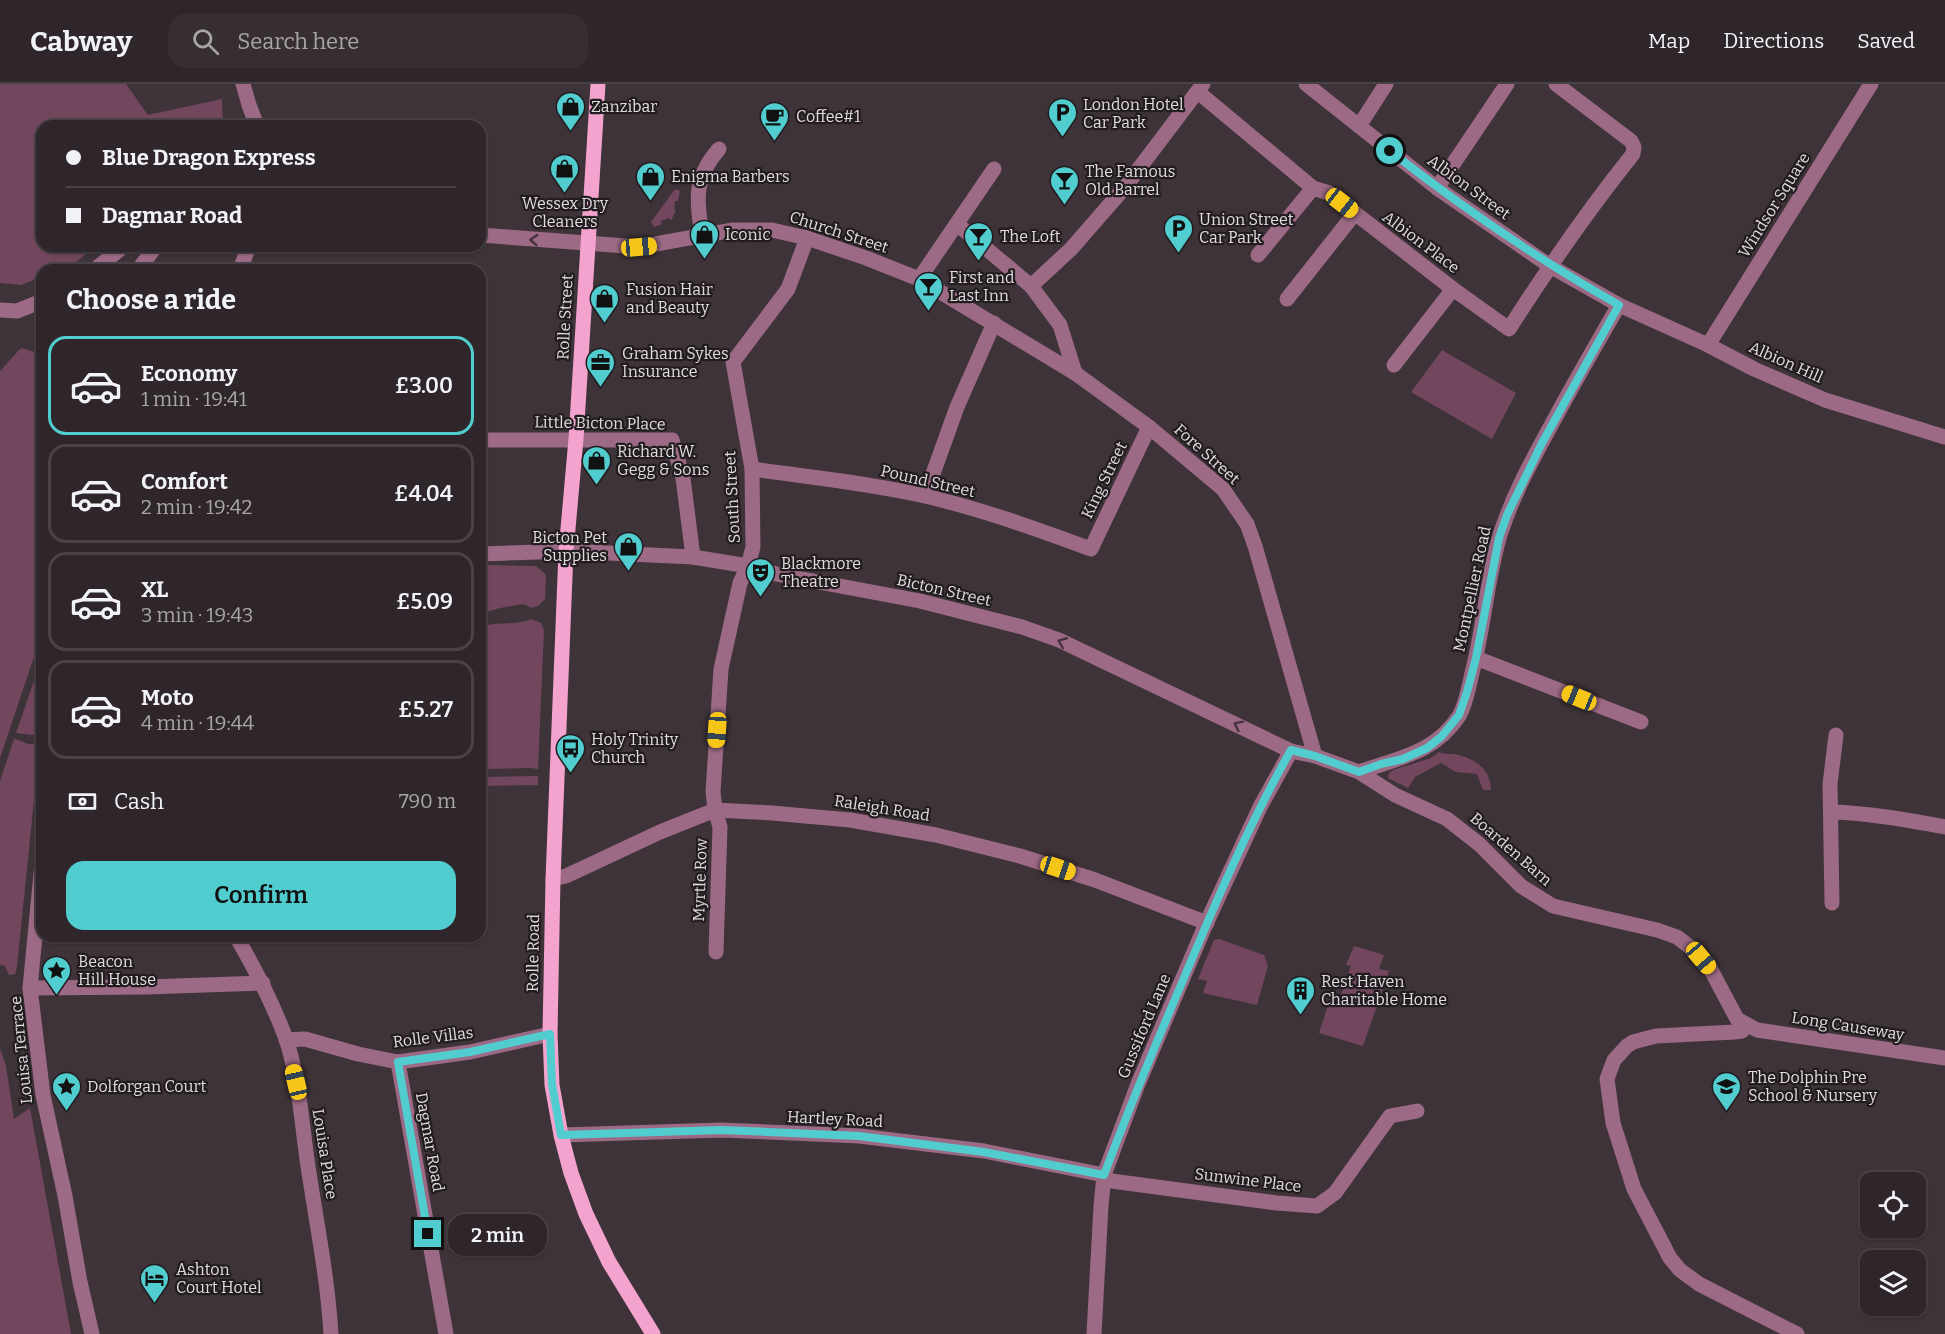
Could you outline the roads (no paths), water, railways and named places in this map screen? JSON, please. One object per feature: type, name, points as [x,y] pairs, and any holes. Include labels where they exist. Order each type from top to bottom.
[{"type":"main road","name":"Rolle Street","points":[[566,551],[576,439],[598,84]]},
{"type":"main road","name":"Rolle Road","points":[[566,551],[553,879],[550,1034],[552,1084],[561,1135],[571,1173],[586,1214],[609,1262],[653,1334]]},
{"type":"street","points":[[243,84],[255,120]]},
{"type":"street","name":"Albion Street","points":[[1306,84],[1437,188],[1550,266],[1619,305]]},
{"type":"street","points":[[1359,126],[1386,84]]},
{"type":"street","points":[[1437,188],[1507,84]]},
{"type":"street","points":[[1550,266],[1590,209],[1633,154],[1634,147],[1631,141],[1556,84]]},
{"type":"street","name":"Windsor Square","points":[[1708,345],[1871,84]]},
{"type":"street","points":[[1031,286],[1071,249],[1119,194],[1200,88]]},
{"type":"street","name":"Albion Place","points":[[1200,88],[1313,188],[1329,193],[1453,289],[1509,329],[1550,266]]},
{"type":"street","points":[[702,234],[697,191],[709,160],[719,149]]},
{"type":"street","points":[[919,279],[958,225],[994,169]]},
{"type":"street","points":[[1258,255],[1313,188]]},
{"type":"street","points":[[1287,298],[1355,213]]},
{"type":"street","points":[[958,225],[1031,286],[1060,325],[1075,373]]},
{"type":"street","name":"Church Street","points":[[486,236],[639,247],[733,230],[760,229],[785,232],[866,258],[919,279],[994,323]]},
{"type":"street","name":"South Street","points":[[715,810],[713,792],[722,669],[740,583],[753,547],[752,469],[733,362],[788,288],[807,238]]},
{"type":"street","points":[[102,264],[116,252]]},
{"type":"street","points":[[1394,365],[1453,289]]},
{"type":"street","points":[[0,310],[17,311],[36,303]]},
{"type":"street","name":"Albion Hill","points":[[1619,305],[1708,345],[1754,369],[1826,400],[1945,437]]},
{"type":"street","name":"Montpellier Road","points":[[1359,772],[1403,759],[1427,748],[1441,737],[1459,715],[1476,658],[1499,538],[1507,515],[1542,443],[1619,305]]},
{"type":"street","points":[[925,496],[957,407],[994,323]]},
{"type":"street","name":"Fore Street","points":[[994,323],[1075,373],[1149,427],[1223,489],[1247,524],[1261,565],[1315,756]]},
{"type":"street","name":"King Street","points":[[1091,549],[1149,427]]},
{"type":"street","name":"Little Bicton Place","points":[[486,441],[672,440],[683,478],[693,557]]},
{"type":"street","name":"Pound Street","points":[[752,469],[828,479],[925,496],[1030,526],[1091,549]]},
{"type":"street","name":"Bicton Street","points":[[486,554],[566,551],[693,557],[920,601],[1022,627],[1089,653],[1291,750]]},
{"type":"street","points":[[1476,658],[1641,722]]},
{"type":"street","points":[[1832,903],[1830,784],[1836,735]]},
{"type":"street","name":"Boarden Barn","points":[[1291,750],[1359,772],[1395,795],[1447,819],[1479,843],[1521,886],[1547,903],[1565,910],[1657,930],[1677,937],[1690,947],[1711,970],[1737,1019],[1746,1026]]},
{"type":"street","name":"Gussiford Lane","points":[[1094,1334],[1104,1178],[1138,1084],[1207,923],[1260,807],[1291,750]]},
{"type":"street","name":"Raleigh Road","points":[[553,879],[566,876],[660,832],[715,810],[850,820],[936,834],[1020,856],[1095,880],[1207,923]]},
{"type":"street","name":"Myrtle Row","points":[[715,810],[720,827],[716,952]]},
{"type":"street","points":[[1831,812],[1916,821],[1945,827]]},
{"type":"street","points":[[30,988],[36,926]]},
{"type":"street","name":"Louisa Place","points":[[239,942],[263,983],[286,1040],[296,1082],[329,1300],[331,1334]]},
{"type":"street","name":"Louisa Terrace","points":[[92,1334],[43,1095],[30,988],[263,983]]},
{"type":"street","points":[[1746,1026],[1742,1031],[1735,1032],[1656,1036],[1627,1046],[1614,1060],[1607,1079],[1613,1123],[1634,1189],[1670,1258],[1680,1270],[1699,1284],[1797,1334]]},
{"type":"street","name":"Long Causeway","points":[[1746,1026],[1757,1030],[1945,1058]]},
{"type":"street","name":"Rolle Villas","points":[[286,1040],[305,1039],[358,1054],[398,1062],[470,1052],[550,1034]]},
{"type":"street","name":"Dagmar Road","points":[[398,1062],[446,1334]]},
{"type":"street","name":"Sunwine Place","points":[[1104,1178],[1277,1203],[1317,1206],[1335,1193],[1390,1116],[1417,1111]]},
{"type":"street","name":"Hartley Road","points":[[561,1135],[722,1130],[859,1136],[984,1152],[1104,1178]]},
{"type":"place","name":"Zanzibar","points":[[570,132]]},
{"type":"place","name":"London Hotel Car Park","points":[[1062,138]]},
{"type":"place","name":"Coffee#1","points":[[775,142]]},
{"type":"place","name":"Wessex Dry Cleaners","points":[[565,194]]},
{"type":"place","name":"Enigma Barbers","points":[[650,202]]},
{"type":"place","name":"The Famous Old Barrel","points":[[1064,206]]},
{"type":"place","name":"Union Street Car Park","points":[[1178,254]]},
{"type":"place","name":"Iconic","points":[[704,260]]},
{"type":"place","name":"The Loft","points":[[979,262]]},
{"type":"place","name":"First and Last Inn","points":[[928,312]]},
{"type":"place","name":"Fusion Hair and Beauty","points":[[605,324]]},
{"type":"place","name":"Graham Sykes Insurance","points":[[601,388]]},
{"type":"place","name":"Richard W. Gegg & Sons","points":[[596,486]]},
{"type":"place","name":"Bicton Pet Supplies","points":[[628,572]]},
{"type":"place","name":"Blackmore Theatre","points":[[760,598]]},
{"type":"place","name":"Holy Trinity Church","points":[[570,774]]},
{"type":"place","name":"Beacon Hill House","points":[[57,996]]},
{"type":"place","name":"Rest Haven Charitable Home","points":[[1300,1016]]},
{"type":"place","name":"Dolforgan Court","points":[[66,1112]]},
{"type":"place","name":"The Dolphin Pre School & Nursery","points":[[1727,1112]]},
{"type":"place","name":"Ashton Court Hotel","points":[[155,1304]]}]
